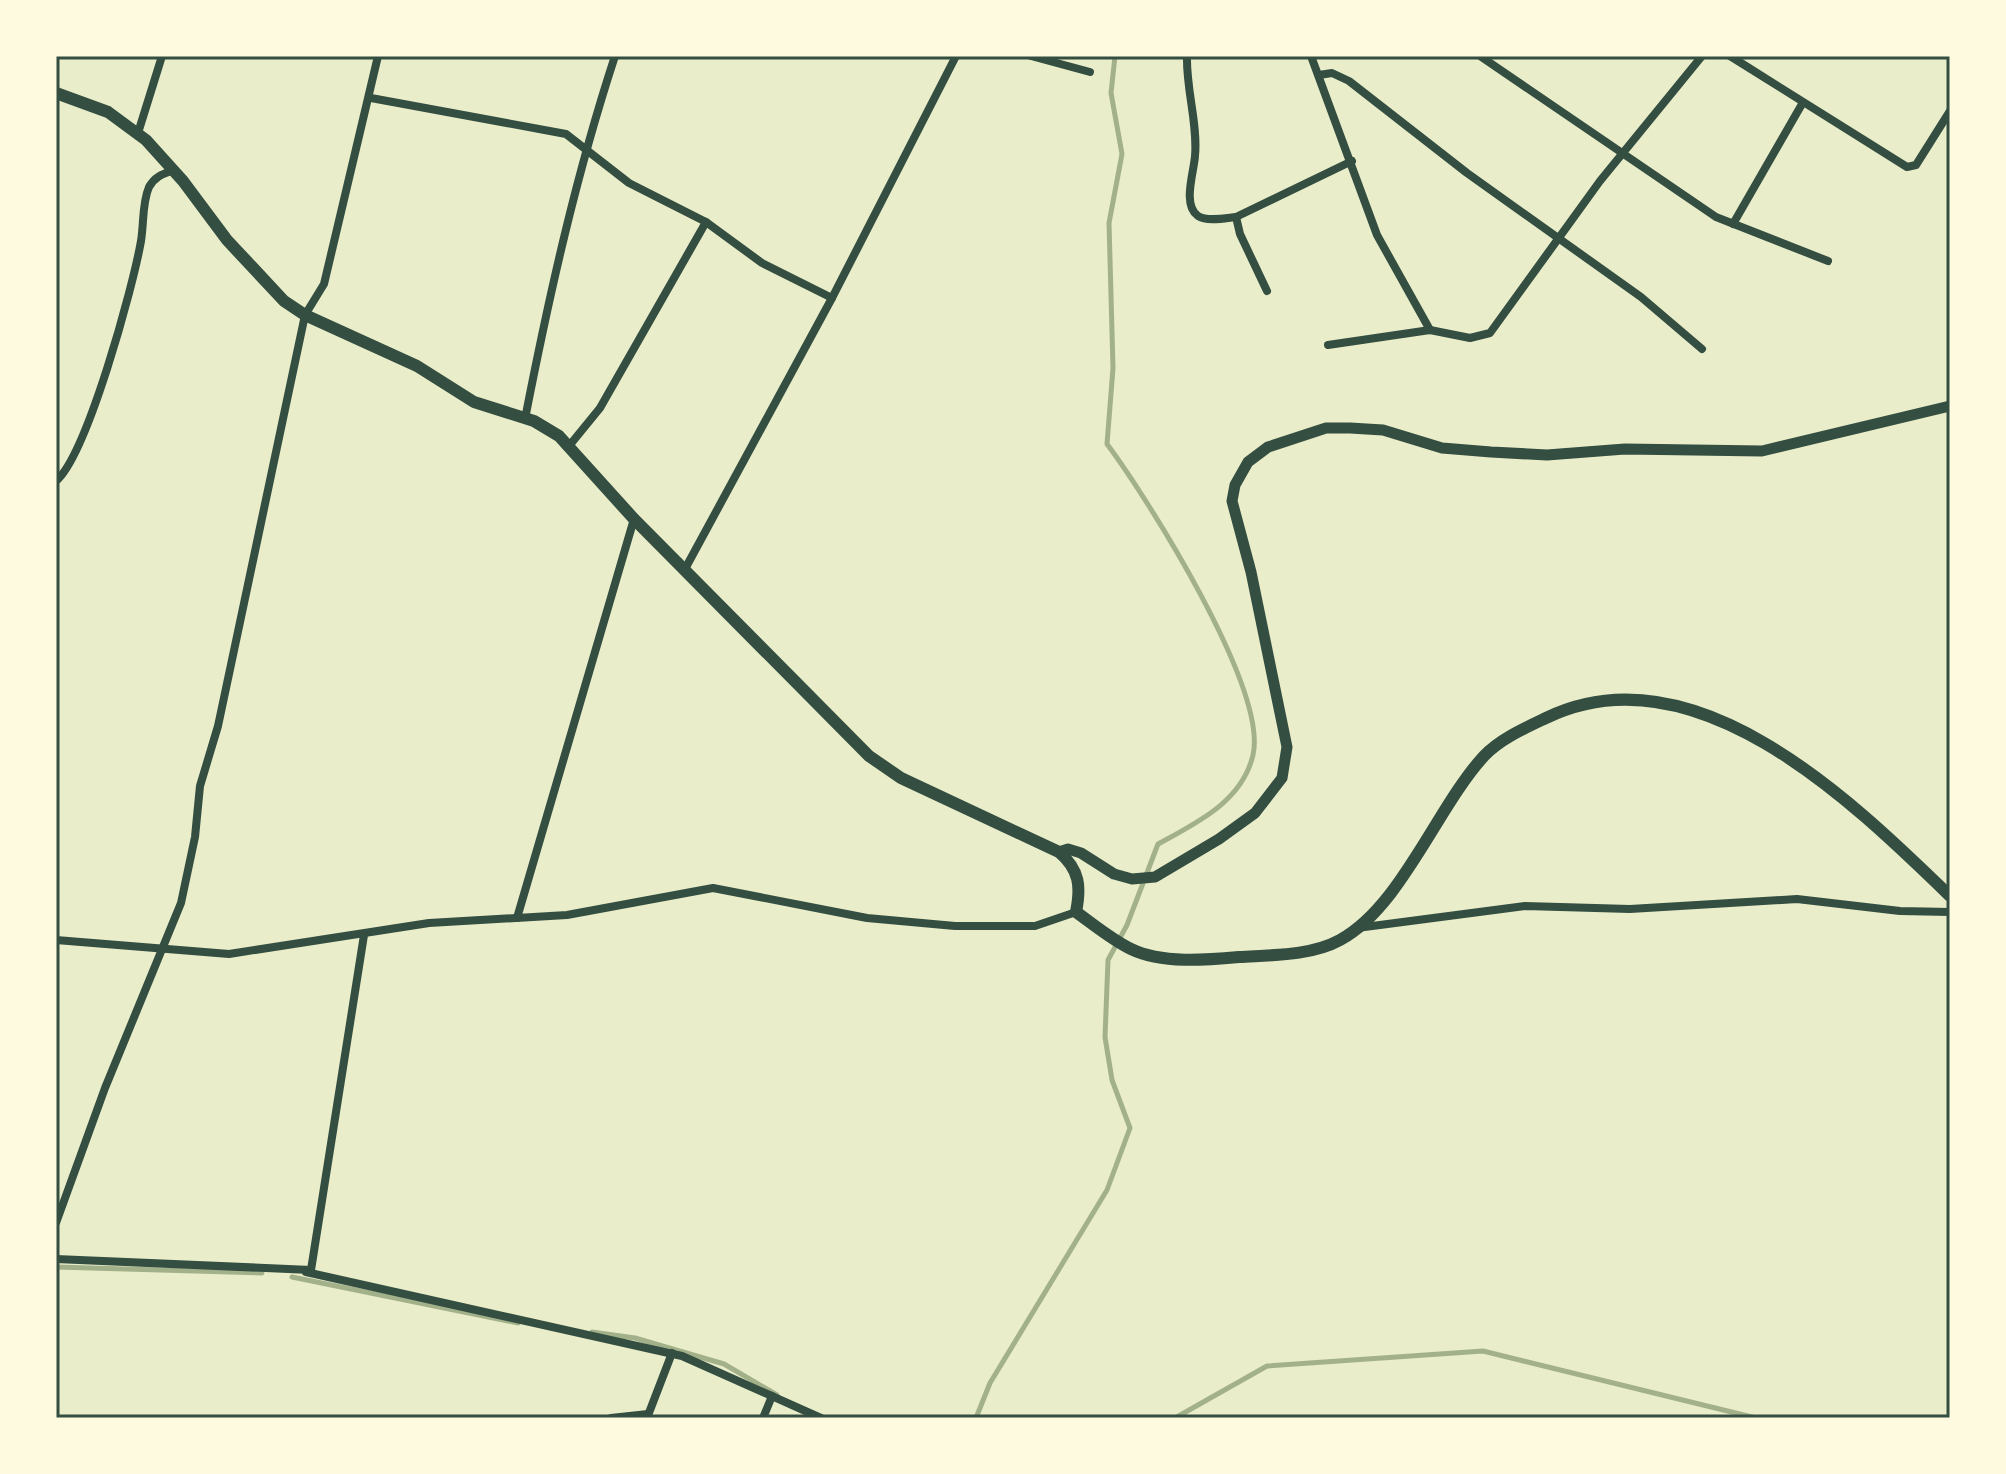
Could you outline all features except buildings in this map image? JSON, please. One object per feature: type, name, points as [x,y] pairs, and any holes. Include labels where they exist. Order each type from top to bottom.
[{"type":"main road","points":[[56,93],[94,105],[138,133],[174,170],[227,240],[284,301],[305,315],[417,366],[474,402],[546,427],[569,446],[634,519],[869,756],[901,778],[1059,852],[1071,863],[1077,876],[1080,887],[1076,912],[1129,948],[1171,957],[1260,956],[1313,950],[1341,940],[1388,895],[1487,753],[1558,713],[1608,698],[1627,697],[1685,709],[1751,737],[1834,789],[1950,896]]},
{"type":"main road","points":[[1059,852],[1068,849],[1081,853],[1114,874],[1132,879],[1155,877],[1255,813],[1282,778],[1288,760],[1251,572],[1232,501],[1235,485],[1248,462],[1268,447],[1326,428],[1350,428],[1383,430],[1442,448],[1491,452],[1547,455],[1625,449],[1762,451],[1950,406]]},
{"type":"street","points":[[138,133],[162,56]]},
{"type":"street","points":[[56,1223],[105,1088],[163,951],[184,890],[195,837],[200,786],[234,657],[305,315],[324,284],[371,98],[378,56]]},
{"type":"street","points":[[525,419],[547,306],[585,148],[615,56]]},
{"type":"street","points":[[685,569],[832,298],[956,56]]},
{"type":"street","points":[[1031,56],[1090,72]]},
{"type":"street","points":[[1187,56],[1196,152],[1190,199],[1199,217],[1236,217],[1352,161]]},
{"type":"street","points":[[1311,56],[1377,235],[1430,330]]},
{"type":"street","points":[[1328,345],[1430,330],[1470,338],[1490,333],[1557,238],[1702,56]]},
{"type":"street","points":[[1730,56],[1895,163],[1907,167],[1916,165],[1950,111]]},
{"type":"street","points":[[1484,57],[1703,209],[1828,261]]},
{"type":"street","points":[[1319,75],[1332,73],[1349,81],[1557,238],[1641,297],[1702,349]]},
{"type":"street","points":[[371,98],[566,134],[629,183],[706,222],[762,263],[832,298]]},
{"type":"street","points":[[1733,224],[1802,104]]},
{"type":"street","points":[[56,481],[68,468],[79,445],[115,343],[141,243],[149,189],[157,176],[174,170]]},
{"type":"street","points":[[1236,217],[1240,234],[1267,291]]},
{"type":"street","points":[[569,446],[600,408],[706,222]]},
{"type":"street","points":[[517,918],[634,519]]},
{"type":"street","points":[[56,940],[229,954],[429,923],[567,915],[713,888],[867,918],[955,926],[1035,926],[1076,912]]},
{"type":"street","points":[[1356,928],[1525,906],[1630,909],[1797,899],[1900,911],[1950,912]]},
{"type":"street","points":[[305,1272],[315,1264],[364,935]]},
{"type":"street","points":[[56,1259],[305,1272],[672,1353],[821,1418]]},
{"type":"street","points":[[611,1418],[648,1416],[672,1353]]},
{"type":"street","points":[[763,1418],[772,1396]]},
{"type":"waterway","points":[[976,1418],[990,1383],[1107,1190],[1130,1128],[1112,1080],[1105,1037],[1108,960],[1127,925],[1158,844],[1202,819],[1228,798],[1239,786],[1253,755],[1253,725],[1242,686],[1224,642],[1175,549],[1107,444],[1113,368],[1109,223],[1122,154],[1111,93],[1115,56]]},
{"type":"waterway","points":[[56,1267],[262,1273]]},
{"type":"waterway","points":[[292,1277],[518,1323]]},
{"type":"waterway","points":[[592,1332],[635,1338],[724,1364],[777,1395]]},
{"type":"waterway","points":[[1175,1418],[1267,1366],[1483,1351],[1756,1418]]}]
